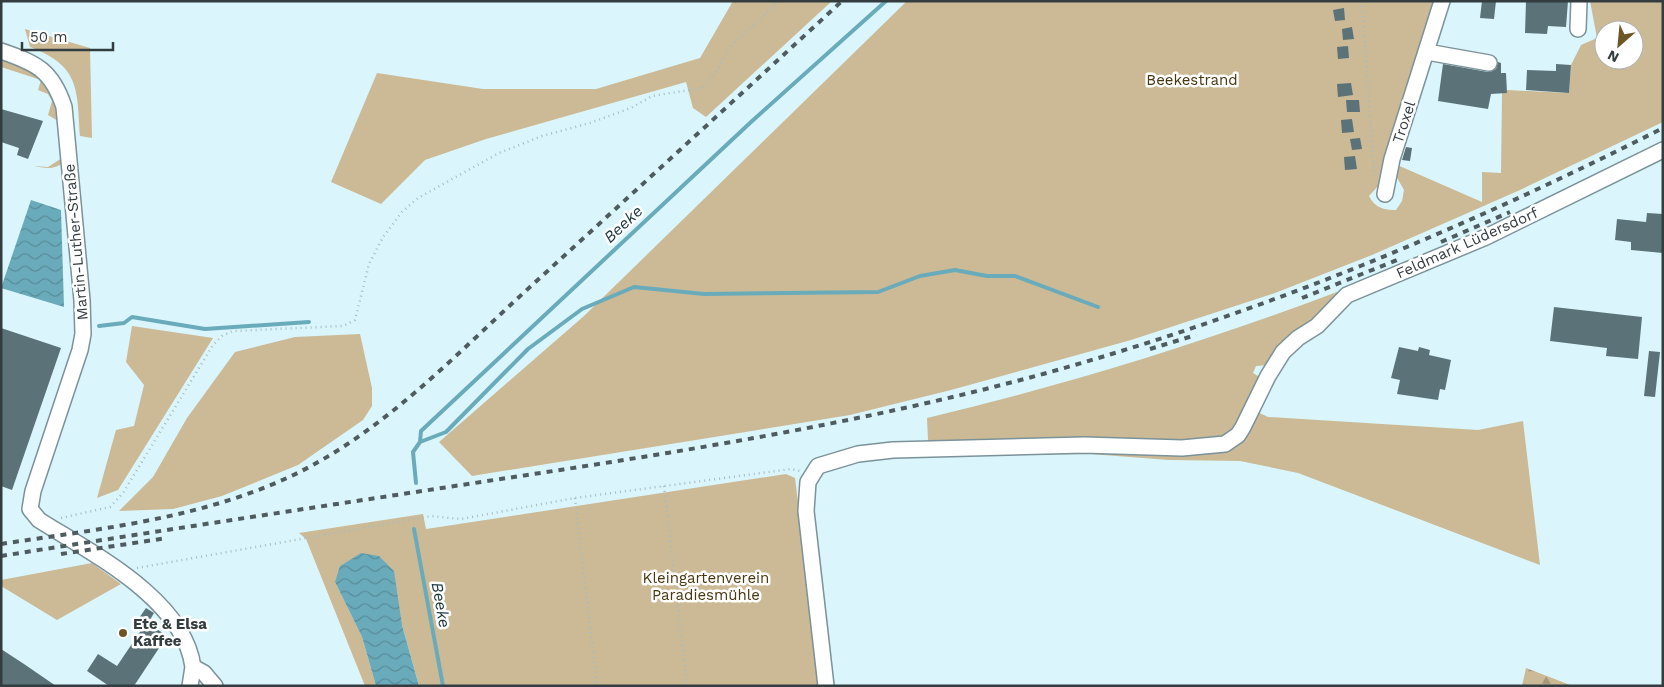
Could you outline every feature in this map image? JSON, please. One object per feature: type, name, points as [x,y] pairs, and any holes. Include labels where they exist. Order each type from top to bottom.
[{"type":"street","name":"Troxel","points":[[1385,194],[1392,160],[1442,1]]},
{"type":"street","points":[[1578,28],[1579,1]]},
{"type":"street","name":"Martin-Luther-Straße","points":[[1,51],[23,59],[46,72],[56,86],[64,107],[82,300],[83,334],[80,350],[30,500],[30,509],[41,521],[125,576],[155,600],[172,620],[186,642],[193,666]]},
{"type":"street","points":[[1427,52],[1489,63]]},
{"type":"street","name":"Feldmark Lüdersdorf","points":[[812,474],[818,466],[830,460],[893,450],[1084,446],[1182,448],[1224,444],[1238,435],[1268,376],[1283,352],[1298,338],[1317,326],[1347,295],[1486,237],[1663,150]]},
{"type":"street","points":[[812,474],[806,494],[806,511],[826,686]]},
{"type":"street","points":[[190,686],[193,666],[204,673],[215,686]]},
{"type":"path","points":[[41,521],[84,514],[110,507],[123,493],[222,336],[233,331],[343,326],[355,320],[369,264],[383,237],[402,212],[418,198],[499,153],[542,136],[590,123],[631,108],[652,96],[702,88],[719,68],[729,48],[778,1]]},
{"type":"path","points":[[1362,1],[1374,178],[1385,194]]},
{"type":"path","points":[[125,576],[134,570],[150,565],[431,516],[461,518],[575,498],[791,469],[812,474]]},
{"type":"path","points":[[664,486],[687,686]]},
{"type":"path","points":[[575,498],[597,686]]},
{"type":"green space","points":[[733,1],[832,1],[706,117],[693,108],[686,82],[486,139],[425,160],[381,204],[331,182],[377,73],[483,89],[596,89],[700,58]]},
{"type":"green space","name":"Beekestrand","points":[[907,1],[1437,1],[1380,184],[1369,196],[1380,208],[1396,210],[1402,201],[1404,190],[1396,176],[1395,164],[1482,202],[1482,172],[1501,173],[1502,93],[1507,93],[1507,90],[1569,93],[1571,65],[1581,45],[1594,39],[1594,70],[1644,70],[1644,20],[1594,20],[1594,22],[1590,1],[1663,1],[1663,122],[1520,190],[1372,255],[1275,293],[1131,340],[951,390],[850,415],[472,476],[439,442],[584,316]]},
{"type":"green space","points":[[25,29],[90,48],[92,138],[80,136],[76,92],[73,81],[67,71],[46,54],[30,47]]},
{"type":"green space","points":[[1,58],[21,66],[36,75],[40,80],[1,67]]},
{"type":"green space","points":[[41,80],[53,97],[60,126],[63,163],[53,168],[34,166],[48,167],[62,158],[58,121],[48,115],[52,101],[48,94],[38,90]]},
{"type":"green space","points":[[1345,289],[1269,365],[1256,366],[1253,373],[1258,376],[1259,380],[1249,408],[1268,417],[1478,430],[1523,421],[1540,565],[1298,473],[1240,461],[1169,460],[1090,454],[940,456],[928,440],[927,418],[1033,391],[1190,344]]},
{"type":"green space","points":[[132,326],[213,338],[118,490],[97,498],[116,430],[134,426],[144,385],[126,362]]},
{"type":"green space","points":[[360,334],[372,388],[372,406],[363,420],[298,465],[222,496],[173,509],[119,511],[153,477],[187,418],[235,352],[295,337]]},
{"type":"green space","name":"Kleingartenverein Paradiesmühle","points":[[786,474],[795,478],[821,686],[419,686],[402,625],[335,582],[362,637],[376,686],[365,686],[306,539],[299,533],[423,514],[426,529]]},
{"type":"green space","points":[[92,563],[121,584],[57,620],[1,586],[1,580]]},
{"type":"green space","points":[[1526,668],[1573,686],[1522,686]]},
{"type":"water","points":[[31,200],[61,210],[64,307],[1,288]]},
{"type":"water","points":[[361,553],[379,556],[394,571],[402,625],[419,686],[376,686],[362,637],[335,582],[340,566]]},
{"type":"building","points":[[1482,1],[1496,1],[1494,19],[1480,18]]},
{"type":"building","points":[[1526,1],[1568,1],[1566,27],[1548,26],[1547,34],[1525,33]]},
{"type":"building","points":[[1344,8],[1345,20],[1335,21],[1333,10]]},
{"type":"building","points":[[1352,27],[1354,39],[1343,40],[1342,29]]},
{"type":"building","points":[[1348,46],[1349,58],[1338,59],[1337,47]]},
{"type":"building","points":[[1498,62],[1501,63],[1501,73],[1506,73],[1507,93],[1491,94],[1488,109],[1438,101],[1443,64],[1488,72],[1496,69]]},
{"type":"building","points":[[1556,64],[1571,65],[1569,93],[1526,90],[1527,70],[1556,71]]},
{"type":"building","points":[[1351,83],[1353,95],[1338,97],[1337,84]]},
{"type":"building","points":[[1346,100],[1359,100],[1360,112],[1347,112]]},
{"type":"building","points":[[1,109],[43,121],[28,159],[17,155],[19,148],[1,142]]},
{"type":"building","points":[[1352,119],[1354,132],[1342,133],[1341,120]]},
{"type":"building","points":[[1360,138],[1362,149],[1352,150],[1350,139]]},
{"type":"building","points":[[1406,147],[1412,148],[1410,161],[1402,160]]},
{"type":"building","points":[[1355,156],[1357,169],[1345,170],[1344,157]]},
{"type":"building","points":[[1647,213],[1663,214],[1663,253],[1631,250],[1631,242],[1615,240],[1617,219],[1646,222]]},
{"type":"building","points":[[1554,307],[1642,317],[1638,359],[1606,356],[1607,348],[1550,341]]},
{"type":"building","points":[[1,328],[61,348],[12,490],[1,486]]},
{"type":"building","points":[[1399,347],[1418,351],[1419,347],[1430,350],[1429,355],[1451,360],[1445,390],[1440,389],[1438,400],[1397,394],[1400,380],[1391,378]]},
{"type":"building","points":[[1649,351],[1660,352],[1655,397],[1644,396]]},
{"type":"building","points":[[146,608],[154,613],[148,623],[167,636],[134,686],[109,686],[87,671],[98,654],[117,666],[146,623],[139,618]]},
{"type":"building","points":[[1,649],[24,664],[56,686],[1,686]]},
{"type":"waterway","name":"Beeke","points":[[416,483],[413,452],[420,442],[421,431],[751,122],[886,1]]},
{"type":"waterway","points":[[420,442],[446,432],[528,349],[582,309],[634,287],[704,294],[878,292],[920,276],[955,270],[987,276],[1015,276],[1098,307]]},
{"type":"waterway","points":[[99,326],[124,323],[132,317],[205,329],[309,322]]},
{"type":"waterway","name":"Beeke","points":[[414,529],[443,686]]},
{"type":"railway","points":[[1,544],[147,521],[218,503],[253,492],[287,478],[354,440],[385,417],[444,366],[842,1]]},
{"type":"railway","points":[[1,556],[709,446],[844,421],[977,391],[1123,350],[1282,296],[1359,266],[1513,201],[1663,128]]},
{"type":"railway","points":[[1441,242],[1510,212]]},
{"type":"railway","points":[[1302,298],[1397,260]]},
{"type":"railway","points":[[1150,349],[1196,335]]},
{"type":"railway","points":[[61,554],[167,538]]},
{"type":"place","name":"Ete & Elsa Kaffee","points":[[123,633]]}]
